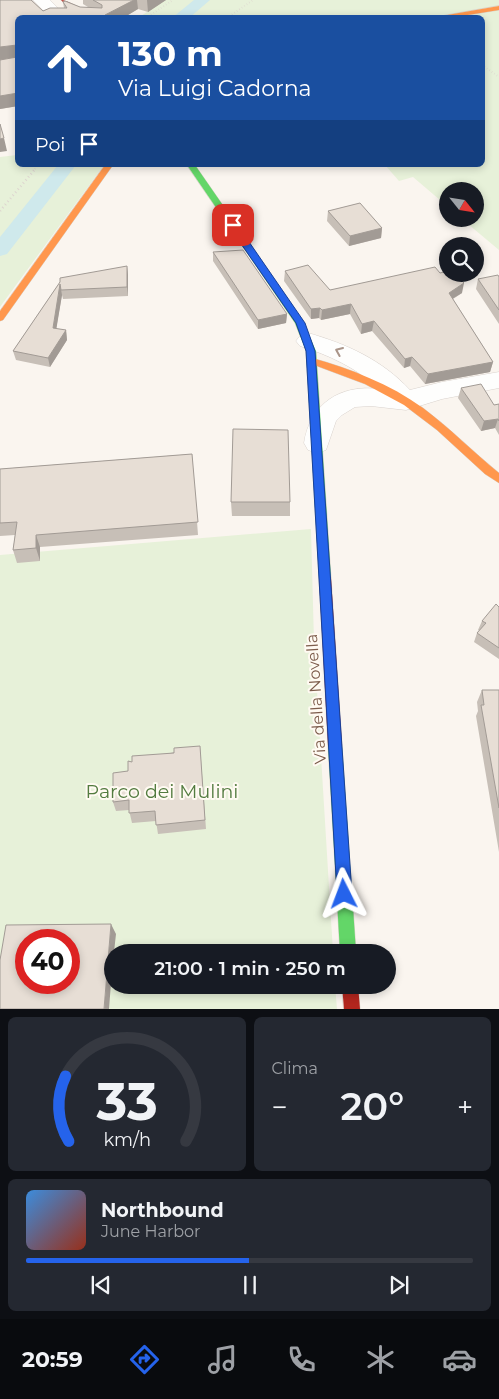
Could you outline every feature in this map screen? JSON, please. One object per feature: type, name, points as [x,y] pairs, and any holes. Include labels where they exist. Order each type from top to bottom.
[{"type":"street","points":[[42,0],[57,15]]},
{"type":"street","points":[[64,0],[77,10],[88,15]]},
{"type":"street","points":[[453,15],[499,8]]},
{"type":"street","points":[[0,318],[108,167]]},
{"type":"street","points":[[192,167],[295,314],[310,351],[326,346],[363,364],[395,388],[405,401],[499,479]]},
{"type":"street","name":"Via della Novella","points":[[310,351],[348,944]]},
{"type":"street","points":[[317,443],[318,429],[325,416],[336,406],[352,400],[370,397],[405,401],[423,395],[499,380]]},
{"type":"street","points":[[351,994],[352,1009]]},
{"type":"path","points":[[150,15],[173,0]]},
{"type":"path","points":[[231,15],[253,0]]},
{"type":"path","points":[[485,67],[499,77]]},
{"type":"path","points":[[0,211],[36,167]]},
{"type":"green space","points":[[165,0],[499,0],[499,250],[473,228],[484,228],[484,182],[439,182],[439,199],[413,177],[399,181],[387,167],[485,167],[485,15],[142,15]]},
{"type":"green space","points":[[15,155],[15,167],[103,167],[0,307],[0,157]]},
{"type":"green space","name":"Parco dei Mulini","points":[[311,529],[314,642],[333,944],[104,944],[104,994],[336,994],[337,1009],[0,1009],[0,555]]},
{"type":"building","points":[[0,0],[31,0],[43,11],[50,8],[67,8],[63,2],[65,1],[80,7],[102,8],[102,5],[93,0],[134,0],[105,15],[15,15],[15,45],[0,47]]},
{"type":"building","points":[[15,57],[15,94],[0,96],[0,60]]},
{"type":"building","points":[[0,124],[4,138],[0,139]]},
{"type":"building","points":[[360,203],[382,228],[350,236],[328,211]]},
{"type":"building","points":[[243,250],[287,314],[258,320],[213,252]]},
{"type":"building","points":[[308,265],[330,290],[435,267],[439,272],[439,282],[464,283],[449,293],[493,362],[428,374],[412,357],[405,359],[374,321],[362,324],[351,304],[322,310],[320,308],[311,309],[285,271]]},
{"type":"building","points":[[127,266],[127,287],[61,290],[60,284],[53,328],[66,330],[48,358],[13,351],[60,282],[60,278]]},
{"type":"building","points":[[498,275],[499,277],[499,310],[480,282],[484,282],[484,278]]},
{"type":"building","points":[[481,384],[494,405],[499,404],[499,421],[498,419],[484,421],[461,388]]},
{"type":"building","points":[[233,429],[288,430],[290,502],[231,502]]},
{"type":"building","points":[[192,454],[198,522],[36,535],[36,548],[13,550],[17,522],[0,523],[0,469]]},
{"type":"building","points":[[496,604],[499,607],[499,648],[477,633],[486,623],[482,621]]},
{"type":"building","points":[[482,690],[499,690],[499,808],[481,705],[484,705]]},
{"type":"building","points":[[200,746],[205,820],[156,825],[155,811],[129,813],[129,800],[113,802],[113,773],[128,771],[128,761],[132,762],[132,756],[174,753],[174,748]]},
{"type":"building","points":[[111,924],[109,944],[104,944],[104,1009],[0,1009],[0,960],[6,925]]},
{"type":"waterway","points":[[183,15],[203,0]]},
{"type":"waterway","points":[[0,250],[65,167]]},
{"type":"traffic: fast","points":[[192,167],[300,323],[311,351],[325,578]]},
{"type":"traffic: fast","points":[[335,745],[347,944]]},
{"type":"traffic: slow","points":[[453,15],[499,8]]},
{"type":"traffic: slow","points":[[0,318],[108,167]]},
{"type":"traffic: slow","points":[[312,361],[340,370],[408,402],[499,479]]},
{"type":"traffic: jam","points":[[64,0],[77,10],[88,15]]},
{"type":"traffic: jam","points":[[325,578],[335,745]]},
{"type":"traffic: jam","points":[[351,994],[352,1009]]},
{"type":"route","points":[[233,225],[300,323],[308,341],[312,361],[344,894]]}]
